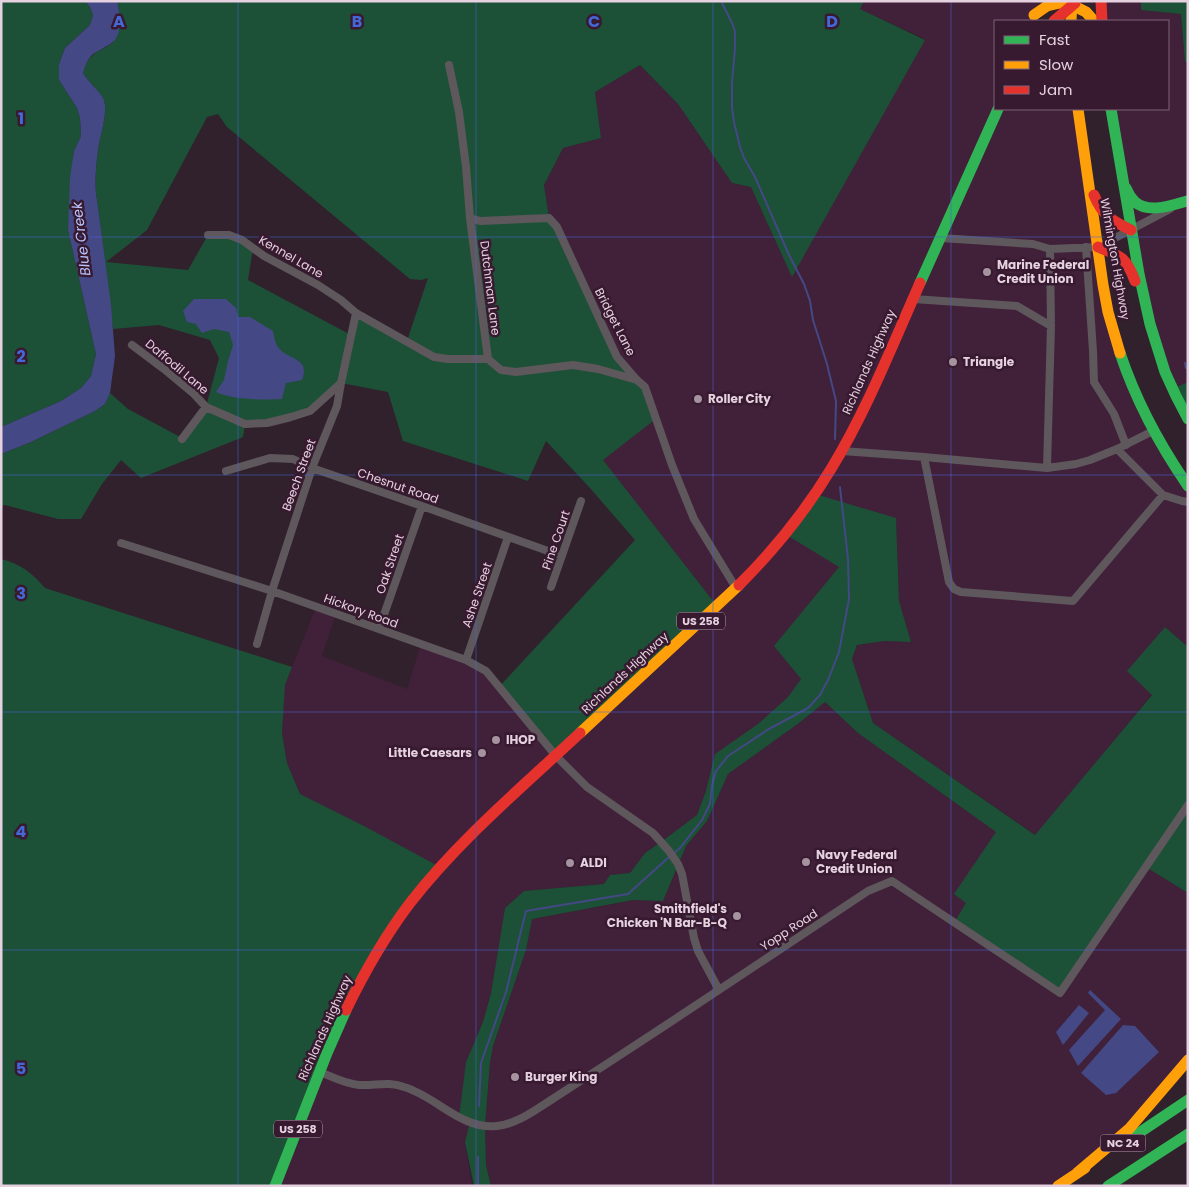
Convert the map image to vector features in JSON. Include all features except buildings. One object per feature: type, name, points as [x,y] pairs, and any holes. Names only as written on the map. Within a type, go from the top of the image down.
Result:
[{"type":"main road","points":[[1033,18],[1039,1]]},
{"type":"main road","points":[[1101,1],[1102,20]]},
{"type":"main road","points":[[1033,18],[1047,6],[1060,3],[1074,3],[1093,20]]},
{"type":"main road","points":[[1055,20],[1074,3]]},
{"type":"main road","points":[[1071,20],[1074,3]]},
{"type":"main road","name":"Richlands Highway","points":[[275,1186],[345,1011],[360,982],[409,904],[449,856],[470,835],[736,588],[786,534],[824,481],[866,405],[998,110]]},
{"type":"main road","name":"Wilmington Highway","points":[[1078,110],[1103,286],[1112,326],[1136,395],[1153,431],[1188,486]]},
{"type":"main road","name":"Wilmington Highway","points":[[1111,110],[1144,305],[1164,370],[1188,419]]},
{"type":"main road","points":[[1086,173],[1099,207],[1107,217],[1131,230]]},
{"type":"main road","points":[[1124,185],[1135,202],[1145,207],[1158,208],[1187,201]]},
{"type":"main road","points":[[1098,247],[1119,254],[1130,268],[1144,305]]},
{"type":"main road","points":[[1077,1173],[1129,1129],[1188,1060]]},
{"type":"main road","name":"NC 24","points":[[1058,1186],[1188,1100]]},
{"type":"main road","name":"NC 24","points":[[1108,1186],[1185,1137]]},
{"type":"street","name":"Dutchman Lane","points":[[449,66],[460,121],[488,360]]},
{"type":"street","points":[[940,238],[1034,244],[1050,249],[1098,247],[1164,211],[1187,201]]},
{"type":"street","name":"Bridget Lane","points":[[470,218],[480,221],[549,218],[557,227],[618,357],[645,387],[672,465],[694,519],[736,588]]},
{"type":"street","name":"Kennel Lane","points":[[208,235],[228,236],[242,240],[264,256],[318,285],[341,300],[356,313],[434,357],[488,360]]},
{"type":"street","points":[[1086,247],[1094,382],[1114,414],[1126,445]]},
{"type":"street","points":[[1047,468],[1051,326],[1050,249]]},
{"type":"street","points":[[913,299],[1017,306],[1051,326]]},
{"type":"street","name":"Beech Street","points":[[257,644],[312,468],[338,406],[356,313]]},
{"type":"street","name":"Daffodil Lane","points":[[132,345],[194,394],[206,407],[245,424],[267,423],[310,411],[341,383]]},
{"type":"street","points":[[488,360],[501,370],[516,372],[573,366],[598,369],[637,380]]},
{"type":"street","points":[[182,439],[206,407]]},
{"type":"street","points":[[842,451],[1047,468],[1090,460],[1153,431]]},
{"type":"street","points":[[1117,449],[1163,495],[1188,502]]},
{"type":"street","points":[[924,457],[949,582],[954,589],[961,592],[1073,601],[1163,495]]},
{"type":"street","name":"Chesnut Road","points":[[226,471],[270,458],[292,459],[312,468],[562,556]]},
{"type":"street","name":"Pine Court","points":[[551,587],[582,501]]},
{"type":"street","name":"Oak Street","points":[[379,629],[422,506]]},
{"type":"street","name":"Ashe Street","points":[[466,660],[508,537]]},
{"type":"street","name":"Hickory Road","points":[[121,543],[272,591],[466,660],[486,671],[556,756],[587,788],[653,833],[669,851],[682,874],[698,951],[719,990]]},
{"type":"street","name":"Yopp Road","points":[[320,1072],[358,1085],[388,1083],[406,1087],[459,1117],[485,1126],[498,1126],[513,1122],[585,1078],[868,891],[892,881],[1060,993],[1188,805]]},
{"type":"shaded area","points":[[864,1],[1039,1],[1031,20],[994,20],[994,110],[1078,110],[1083,146],[1124,364],[1188,486],[1188,647],[1165,627],[1128,671],[1152,694],[1036,835],[873,723],[852,659],[858,645],[884,641],[911,642],[899,601],[896,518],[839,567],[775,646],[801,679],[788,697],[758,724],[706,791],[697,815],[645,853],[630,873],[610,875],[604,884],[524,891],[505,908],[491,993],[483,1022],[466,1062],[470,1121],[465,1143],[472,1186],[275,1186],[364,826],[300,794],[287,763],[282,733],[285,685],[316,607],[336,614],[322,656],[407,689],[421,644],[486,671],[556,756],[717,606],[602,460],[617,357],[549,218],[544,185],[563,148],[601,138],[595,92],[640,65],[678,104],[732,183],[751,187],[792,276],[925,39],[860,9]]},
{"type":"shaded area","points":[[1101,1],[1141,1],[1142,10],[1181,14],[1185,62],[1188,62],[1188,382],[1172,389],[1156,348],[1111,110],[1169,110],[1169,20],[1102,20]]},
{"type":"shaded area","points":[[825,702],[858,733],[1023,851],[1146,866],[1188,893],[1188,1060],[1129,1129],[1058,1186],[491,1186],[486,1165],[485,1126],[490,1062],[493,1046],[526,950],[532,919],[634,900],[663,901],[686,846],[707,821],[728,774]]},
{"type":"green space","points":[[1,1],[85,1],[93,15],[90,25],[65,48],[59,64],[59,80],[77,108],[80,118],[81,136],[74,151],[68,230],[96,354],[91,376],[81,388],[61,401],[1,427]]},
{"type":"green space","points":[[117,1],[864,1],[860,9],[925,40],[792,277],[751,187],[732,183],[678,104],[640,65],[595,92],[601,138],[563,148],[544,185],[549,218],[617,357],[645,387],[657,418],[603,460],[717,606],[556,756],[499,687],[635,540],[546,441],[528,481],[403,441],[388,392],[341,383],[310,411],[245,424],[243,437],[141,478],[121,460],[102,484],[81,519],[58,519],[5,505],[1,506],[1,454],[31,442],[95,411],[105,404],[110,393],[128,409],[182,438],[206,407],[219,358],[210,340],[159,325],[113,329],[96,188],[97,156],[105,106],[103,97],[83,73],[90,58],[115,39],[119,23]],"holes":[[[218,114],[227,127],[410,279],[421,280],[428,278],[407,341],[356,313],[351,335],[248,280],[253,248],[229,235],[208,235],[188,270],[106,262],[147,230],[207,117]]]},
{"type":"green space","points":[[1141,1],[1188,1],[1188,62],[1185,62],[1181,14],[1141,10]]},
{"type":"green space","points":[[1188,382],[1188,419],[1172,389]]},
{"type":"green space","points":[[815,494],[896,518],[899,601],[911,642],[884,641],[857,645],[852,659],[873,723],[1035,835],[1152,695],[1127,671],[1165,627],[1188,647],[1188,893],[1146,867],[1060,993],[954,923],[966,903],[954,894],[996,832],[858,733],[825,702],[728,774],[707,821],[686,846],[663,901],[633,900],[532,919],[526,950],[493,1046],[490,1062],[485,1126],[486,1165],[491,1186],[474,1186],[465,1142],[470,1122],[459,1117],[466,1062],[483,1022],[491,993],[505,908],[524,891],[604,884],[610,875],[630,873],[645,853],[697,815],[706,791],[715,754],[758,724],[788,697],[801,679],[774,646],[839,567],[785,534]]},
{"type":"green space","points":[[1,559],[26,570],[45,588],[292,667],[285,685],[282,733],[287,763],[300,794],[440,867],[376,954],[275,1186],[1,1186]]},
{"type":"water","name":"Blue Creek","points":[[85,1],[117,1],[120,16],[119,31],[115,40],[92,55],[87,61],[83,73],[103,97],[105,106],[95,181],[111,305],[115,356],[110,393],[105,404],[95,411],[31,442],[1,454],[1,427],[61,401],[81,388],[91,376],[96,354],[68,230],[70,178],[74,151],[81,136],[80,118],[77,108],[59,80],[59,64],[65,48],[90,25],[93,15]]},
{"type":"water","points":[[194,299],[226,299],[236,308],[238,317],[250,317],[273,331],[278,347],[301,363],[304,373],[302,380],[286,383],[282,399],[239,398],[216,392],[224,380],[233,345],[229,332],[214,329],[202,333],[196,324],[187,322],[183,311]]},
{"type":"water","points":[[1090,990],[1121,1019],[1078,1066],[1069,1050],[1105,1010],[1088,993]]},
{"type":"water","points":[[1079,1005],[1089,1013],[1063,1045],[1056,1032]]},
{"type":"water","points":[[1123,1025],[1135,1026],[1159,1052],[1116,1093],[1106,1095],[1081,1073]]},
{"type":"waterway","points":[[721,1],[735,32],[732,107],[740,147],[804,284],[810,301],[813,320],[836,401],[835,439]]},
{"type":"waterway","points":[[1185,363],[1186,368]]},
{"type":"waterway","points":[[673,854],[702,820],[710,804],[716,771],[728,756],[769,729],[808,708],[820,695],[828,680],[839,652],[849,599],[848,559],[840,487]]},
{"type":"waterway","points":[[479,1106],[481,1063],[506,992],[526,911],[628,894],[669,857]]},
{"type":"waterway","points":[[478,1157],[478,1186]]},
{"type":"traffic: fast","points":[[920,283],[998,110]]},
{"type":"traffic: fast","points":[[1111,110],[1139,274],[1150,324],[1165,372],[1188,419]]},
{"type":"traffic: fast","points":[[1126,188],[1135,202],[1141,206],[1154,208],[1187,201]]},
{"type":"traffic: fast","points":[[1120,353],[1133,388],[1149,422],[1188,486]]},
{"type":"traffic: fast","points":[[275,1186],[327,1053],[346,1010]]},
{"type":"traffic: fast","points":[[1124,1143],[1188,1100]]},
{"type":"traffic: fast","points":[[1108,1186],[1188,1134]]},
{"type":"traffic: slow","points":[[1071,20],[1072,1]]},
{"type":"traffic: slow","points":[[1034,15],[1047,6],[1060,3],[1072,5],[1086,12],[1093,20]]},
{"type":"traffic: slow","points":[[1078,110],[1103,285],[1108,312],[1120,353]]},
{"type":"traffic: slow","points":[[580,733],[739,585]]},
{"type":"traffic: slow","points":[[1077,1173],[1129,1129],[1188,1060]]},
{"type":"traffic: slow","points":[[1058,1186],[1085,1168]]},
{"type":"traffic: jam","points":[[1101,1],[1102,20]]},
{"type":"traffic: jam","points":[[1055,20],[1075,3]]},
{"type":"traffic: jam","points":[[1094,195],[1100,208],[1108,217],[1131,230]]},
{"type":"traffic: jam","points":[[1098,247],[1122,258],[1129,267],[1135,281]]},
{"type":"traffic: jam","points":[[739,585],[788,530],[811,500],[831,469],[868,401],[920,283]]},
{"type":"traffic: jam","points":[[346,1010],[384,942],[410,903],[429,880],[491,815],[580,733]]},
{"type":"place","name":"Marine Federal Credit Union","points":[[987,272]]},
{"type":"place","name":"Triangle","points":[[953,362]]},
{"type":"place","name":"Roller City","points":[[698,399]]},
{"type":"place","name":"IHOP","points":[[496,740]]},
{"type":"place","name":"Little Caesars","points":[[482,753]]},
{"type":"place","name":"Navy Federal Credit Union","points":[[806,862]]},
{"type":"place","name":"ALDI","points":[[570,863]]},
{"type":"place","name":"Smithfield's Chicken 'N Bar-B-Q","points":[[737,916]]},
{"type":"place","name":"Burger King","points":[[515,1077]]}]
